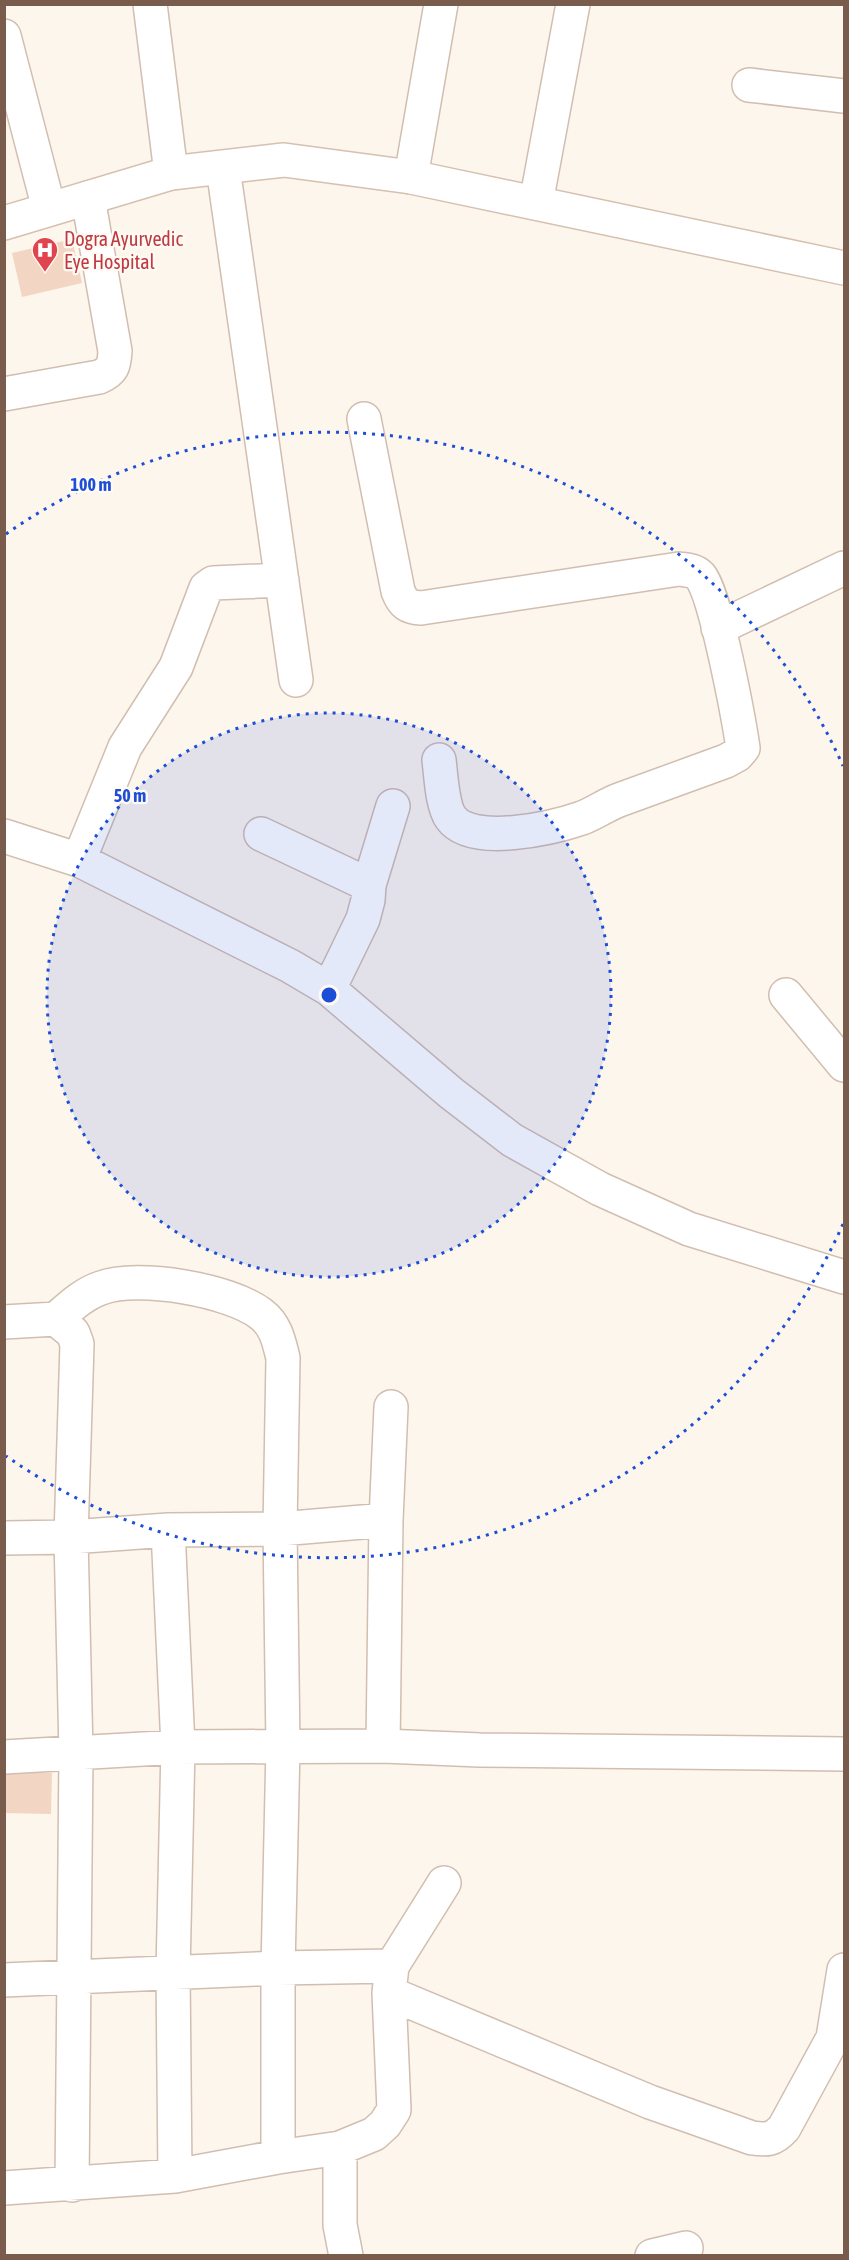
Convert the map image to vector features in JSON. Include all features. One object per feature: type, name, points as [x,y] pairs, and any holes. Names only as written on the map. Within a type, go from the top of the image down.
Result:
[{"type":"street","points":[[150,4],[171,173]]},
{"type":"street","points":[[411,177],[441,4]]},
{"type":"street","points":[[536,203],[573,4]]},
{"type":"street","points":[[4,36],[49,209]]},
{"type":"street","points":[[749,85],[844,96]]},
{"type":"street","points":[[4,224],[171,173],[284,160],[411,177],[844,268]]},
{"type":"street","points":[[223,168],[296,680]]},
{"type":"street","points":[[4,394],[99,377],[109,373],[114,366],[115,351],[88,198]]},
{"type":"street","points":[[364,419],[398,591],[402,601],[409,607],[421,608],[679,569],[692,571],[700,576],[707,585],[743,748],[737,755],[726,761],[615,801],[585,817],[555,826],[495,833],[471,830],[457,824],[450,817],[439,760]]},
{"type":"street","points":[[718,628],[844,568]]},
{"type":"street","points":[[79,860],[125,747],[176,667],[206,588],[213,583],[282,580]]},
{"type":"street","points":[[329,989],[363,919],[369,885],[393,806]]},
{"type":"street","points":[[261,834],[369,885]]},
{"type":"street","points":[[4,836],[79,860],[290,966],[329,989],[451,1093],[512,1140],[600,1190],[689,1228],[844,1277]]},
{"type":"street","points":[[786,995],[844,1065]]},
{"type":"street","points":[[56,1319],[81,1298],[101,1288],[137,1282],[183,1287],[240,1301],[263,1315],[277,1333],[284,1358],[280,1529],[283,1747],[278,1968],[278,2157]]},
{"type":"street","points":[[4,1322],[56,1319],[73,1333],[77,1344],[70,1537],[76,1753],[72,2185]]},
{"type":"street","points":[[384,1746],[386,1520],[391,1407]]},
{"type":"street","points":[[4,1538],[70,1537],[168,1530],[280,1529],[386,1520]]},
{"type":"street","points":[[168,1530],[178,1747],[173,1972],[175,2176]]},
{"type":"street","points":[[4,1757],[178,1747],[384,1746],[480,1750],[844,1754]]},
{"type":"street","points":[[4,2188],[175,2176],[340,2148],[374,2134],[385,2124],[394,2110],[391,1980],[444,1883]]},
{"type":"street","points":[[4,1980],[278,1968],[391,1980],[650,2102],[752,2138],[769,2140],[777,2136],[784,2128],[839,2046],[844,1970]]},
{"type":"street","points":[[340,2148],[340,2225],[346,2256]]},
{"type":"street","points":[[652,2256],[686,2248]]},
{"type":"building","points":[[72,239],[82,283],[22,297],[12,253]]},
{"type":"building","points":[[4,1772],[52,1773],[51,1814],[4,1813]]},
{"type":"place","name":"Dogra Ayurvedic Eye Hospital","points":[[45,273]]}]
